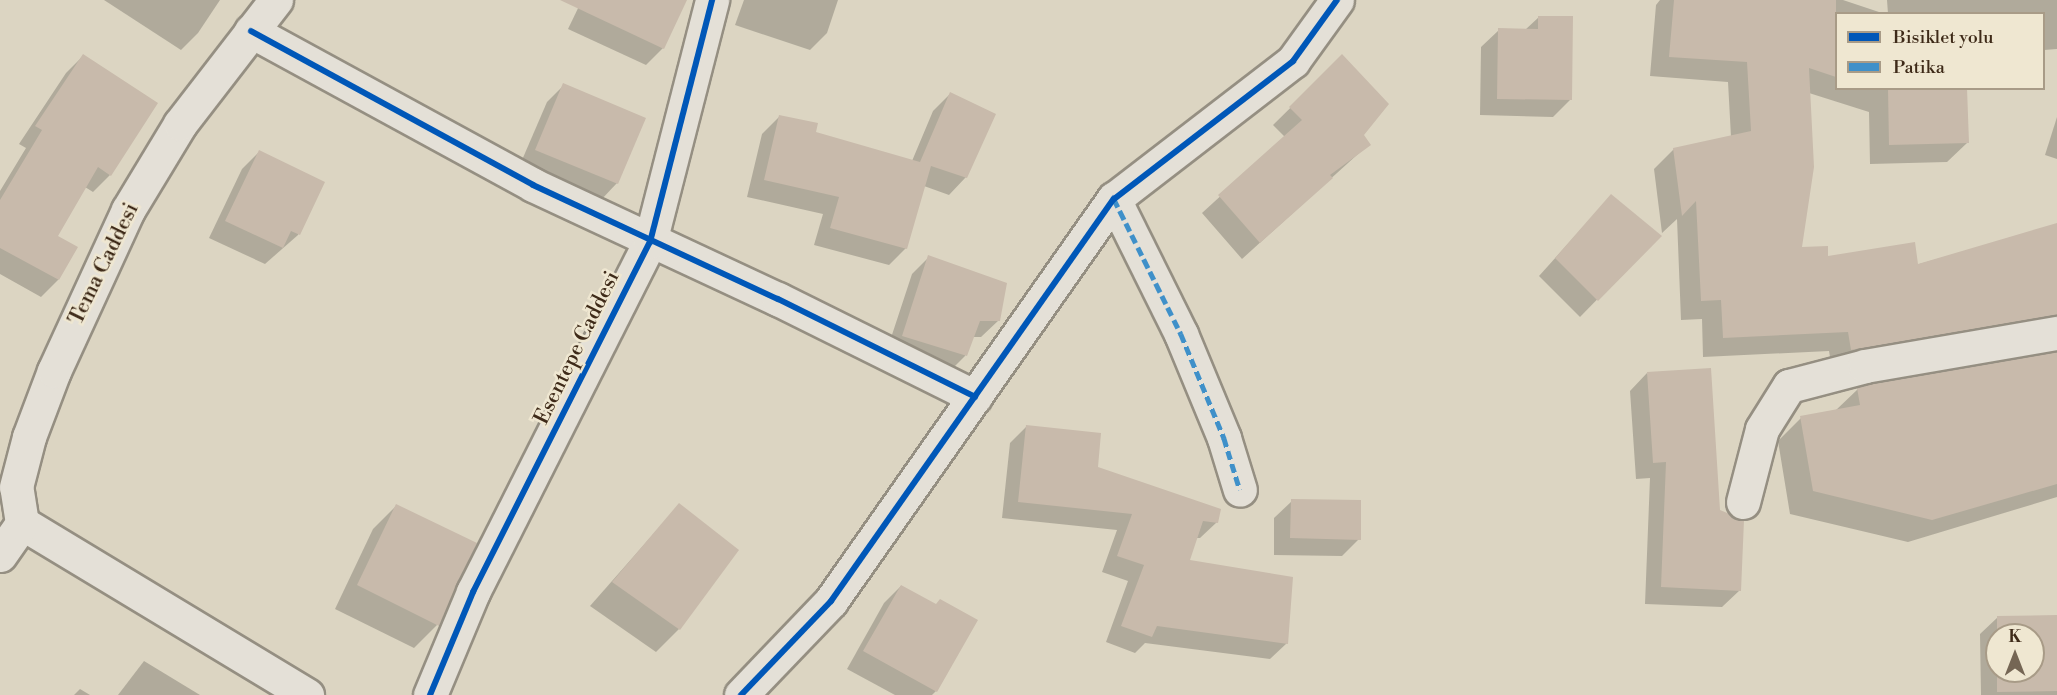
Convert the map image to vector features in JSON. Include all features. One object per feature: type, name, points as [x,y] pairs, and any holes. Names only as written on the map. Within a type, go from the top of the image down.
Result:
[{"type":"street","name":"Tema Caddesi","points":[[22,523],[16,487],[29,437],[54,370],[113,242],[180,124],[276,0]]},
{"type":"street","name":"Esentepe Caddesi","points":[[430,695],[473,592],[650,242],[712,0]]},
{"type":"street","points":[[741,695],[831,601],[1114,200],[1293,61],[1337,0]]},
{"type":"street","points":[[251,31],[388,103],[449,142],[650,242],[778,299],[975,397]]},
{"type":"street","points":[[1114,200],[1181,334],[1224,438],[1240,490]]},
{"type":"street","points":[[1743,502],[1762,429],[1789,386],[1865,366],[2057,333]]},
{"type":"street","points":[[0,555],[22,523],[307,695]]},
{"type":"building","points":[[560,0],[687,0],[664,49]]},
{"type":"building","points":[[1674,0],[1836,0],[1835,77],[1809,68],[1814,167],[1802,247],[1828,246],[1828,256],[1915,242],[1918,264],[2057,223],[2057,315],[1851,350],[1848,332],[1723,338],[1721,300],[1701,301],[1696,201],[1682,216],[1673,148],[1751,131],[1747,62],[1669,57]]},
{"type":"building","points":[[1538,16],[1573,16],[1572,100],[1497,99],[1498,28],[1538,29]]},
{"type":"building","points":[[83,54],[158,103],[111,176],[98,167],[58,236],[78,247],[59,280],[0,248],[0,200],[42,130],[35,126]]},
{"type":"building","points":[[1342,54],[1389,104],[1364,135],[1371,145],[1330,175],[1333,178],[1260,243],[1218,195],[1302,120],[1289,107]]},
{"type":"building","points":[[563,83],[646,118],[618,184],[535,150]]},
{"type":"building","points":[[1888,90],[1967,90],[1969,143],[1889,145]]},
{"type":"building","points":[[950,92],[996,114],[967,178],[931,166],[907,249],[830,228],[839,197],[764,180],[779,115],[818,123],[816,132],[920,162]]},
{"type":"building","points":[[259,150],[325,182],[300,235],[291,231],[283,248],[225,221]]},
{"type":"building","points":[[1611,194],[1662,236],[1598,301],[1555,258]]},
{"type":"building","points":[[928,255],[1007,283],[1000,321],[980,321],[967,356],[902,336]]},
{"type":"building","points":[[2057,352],[2057,484],[1932,520],[1813,491],[1800,416],[1860,405],[1857,388],[1869,384]]},
{"type":"building","points":[[1711,368],[1720,510],[1744,520],[1741,591],[1661,587],[1666,462],[1653,463],[1647,372]]},
{"type":"building","points":[[1026,425],[1101,433],[1098,467],[1221,509],[1218,523],[1203,521],[1190,560],[1293,577],[1288,644],[1157,626],[1152,637],[1121,626],[1144,565],[1117,556],[1132,514],[1018,502]]},
{"type":"building","points":[[1291,499],[1361,500],[1361,540],[1290,538]]},
{"type":"building","points":[[679,503],[739,550],[680,630],[612,582]]},
{"type":"building","points":[[396,504],[477,543],[439,626],[357,585]]},
{"type":"building","points":[[901,585],[936,604],[940,599],[978,620],[937,692],[863,651]]},
{"type":"building","points":[[2057,615],[2057,691],[1997,692],[1997,683],[2045,683],[2045,623],[1997,623],[1997,616]]},
{"type":"marked path","points":[[1114,199],[1181,334],[1224,438],[1240,490]]},
{"type":"cycle path","points":[[430,695],[473,592],[650,242],[712,0]]},
{"type":"cycle path","points":[[741,695],[831,601],[1114,199],[1293,61],[1337,0]]},
{"type":"cycle path","points":[[251,31],[533,185],[778,299],[975,397]]}]
